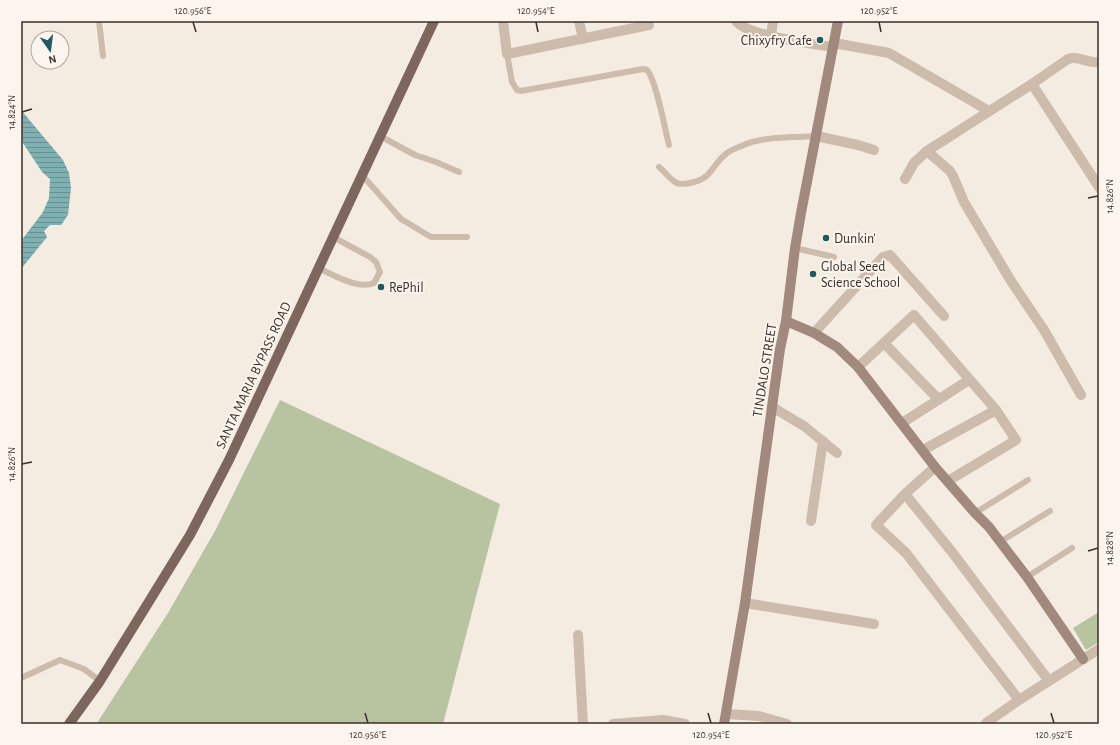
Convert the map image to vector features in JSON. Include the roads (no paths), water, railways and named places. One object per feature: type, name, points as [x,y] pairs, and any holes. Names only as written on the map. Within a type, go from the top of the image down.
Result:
[{"type":"main road","name":"SANTA MARIA BYPASS ROAD","points":[[69,724],[100,681],[190,535],[229,460],[434,21]]},
{"type":"main road","name":"TINDALO STREET","points":[[724,724],[745,603],[780,349],[786,321],[795,248],[838,21]]},
{"type":"main road","points":[[786,321],[814,333],[837,347],[858,367],[935,467],[989,527],[1027,578],[1083,659]]},
{"type":"street","points":[[503,21],[507,54],[649,25],[648,21]]},
{"type":"street","points":[[579,21],[583,38]]},
{"type":"street","points":[[736,21],[750,29],[771,36],[890,53],[989,111]]},
{"type":"street","points":[[771,36],[773,21]]},
{"type":"street","points":[[906,179],[914,163],[926,151],[1032,84],[1058,65],[1073,58],[1086,62],[1099,62]]},
{"type":"street","points":[[1032,84],[1099,187]]},
{"type":"street","points":[[816,136],[874,150]]},
{"type":"street","points":[[926,151],[954,176],[964,202],[1011,281],[1044,330],[1081,395]]},
{"type":"street","points":[[814,333],[883,257],[890,255],[944,316]]},
{"type":"street","points":[[858,367],[914,315],[996,410],[1016,440],[948,481]]},
{"type":"street","points":[[884,342],[939,400]]},
{"type":"street","points":[[902,423],[969,380]]},
{"type":"street","points":[[772,407],[804,426],[837,453]]},
{"type":"street","points":[[923,450],[996,410]]},
{"type":"street","points":[[811,521],[823,441]]},
{"type":"street","points":[[935,467],[876,525],[906,553],[1019,700]]},
{"type":"street","points":[[906,494],[952,552],[1049,681]]},
{"type":"street","points":[[745,603],[874,624]]},
{"type":"street","points":[[578,635],[583,724]]},
{"type":"street","points":[[986,723],[1099,649]]},
{"type":"street","points":[[726,714],[759,716],[787,724]]},
{"type":"street","points":[[613,724],[663,720],[685,724]]},
{"type":"lane","points":[[99,21],[103,56]]},
{"type":"lane","points":[[507,54],[512,82],[517,90],[522,91],[643,69],[647,70],[650,73],[654,87],[668,145]]},
{"type":"lane","points":[[380,136],[415,156],[436,162],[459,172]]},
{"type":"lane","points":[[659,167],[675,182],[681,184],[692,183],[705,178],[727,153],[748,144],[764,140],[816,136]]},
{"type":"lane","points":[[362,175],[401,219],[431,237],[467,238]]},
{"type":"lane","points":[[318,268],[358,285],[367,286],[374,283],[380,272],[376,262],[370,257],[333,237]]},
{"type":"lane","points":[[795,248],[834,257]]},
{"type":"lane","points":[[975,513],[1028,480]]},
{"type":"lane","points":[[1000,542],[1050,511]]},
{"type":"lane","points":[[1027,578],[1072,548]]},
{"type":"lane","points":[[21,678],[60,660],[84,669],[100,681]]},
{"type":"water","points":[[21,110],[63,160],[69,173],[71,188],[68,215],[61,225],[50,225],[44,231],[47,237],[21,269],[21,241],[43,212],[49,198],[50,179],[42,172],[21,140]]},
{"type":"place","name":"Chixyfry Cafe","points":[[820,40]]},
{"type":"place","name":"Dunkin'","points":[[826,238]]},
{"type":"place","name":"Global Seed Science School","points":[[813,274]]},
{"type":"place","name":"RePhil","points":[[381,287]]}]
